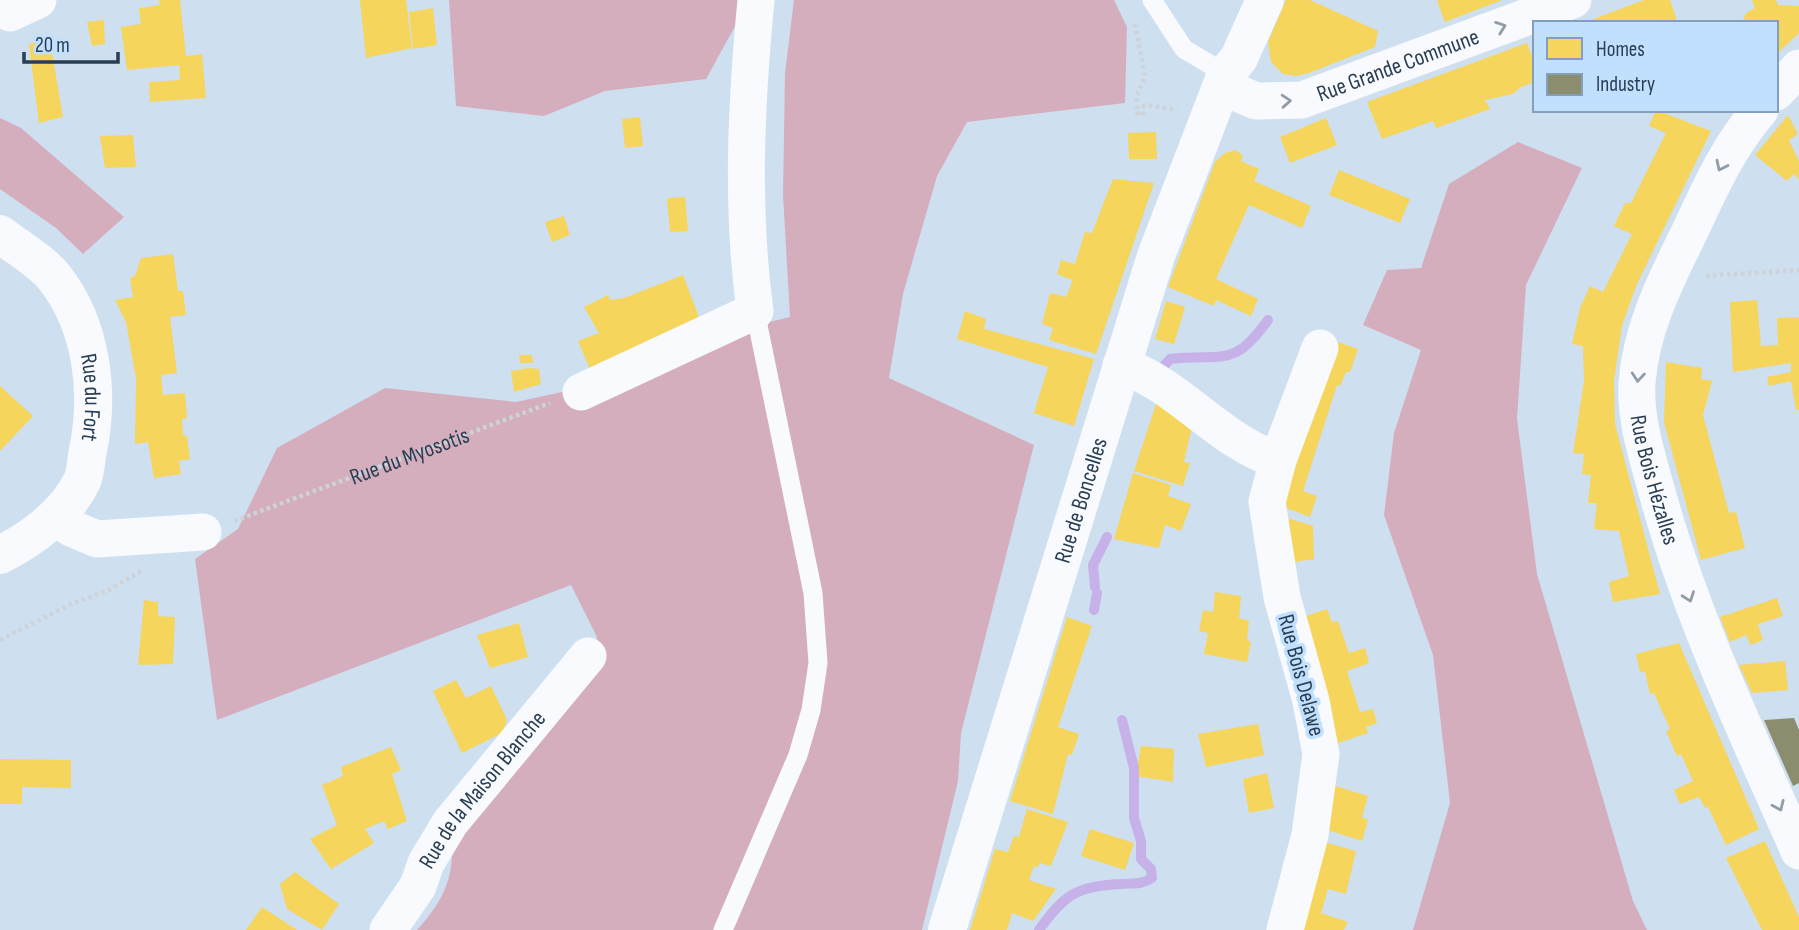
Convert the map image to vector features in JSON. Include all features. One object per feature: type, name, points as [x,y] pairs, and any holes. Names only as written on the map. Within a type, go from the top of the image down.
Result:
[{"type":"main road","name":"Rue de Boncelles","points":[[947,930],[1156,256],[1219,93],[1239,58],[1265,0]]},
{"type":"main road","name":"Rue du Fort","points":[[0,234],[53,276],[78,317],[90,361],[95,413],[82,480],[57,515],[22,544],[0,555]]},
{"type":"street","points":[[581,392],[755,311],[748,259],[744,164],[756,0]]},
{"type":"street","name":"Rue Grande Commune","points":[[1219,93],[1256,101],[1302,100],[1573,0]]},
{"type":"street","points":[[1778,90],[1799,68]]},
{"type":"street","name":"Rue Bois Hézalles","points":[[1757,112],[1728,150],[1660,293],[1640,362],[1637,404],[1648,461],[1690,598],[1799,851]]},
{"type":"street","name":"Rue Bois Delawe","points":[[1285,930],[1310,835],[1321,754],[1314,712],[1275,566],[1267,502],[1278,460],[1320,348]]},
{"type":"street","points":[[1121,365],[1152,379],[1254,452],[1278,460]]},
{"type":"street","points":[[57,515],[71,528],[97,539],[203,532]]},
{"type":"street","name":"Rue de la Maison Blanche","points":[[388,930],[418,886],[426,863],[450,823],[588,656]]},
{"type":"lane","points":[[1152,0],[1184,49],[1219,93]]},
{"type":"lane","points":[[723,930],[798,755],[811,710],[818,663],[813,593],[755,311]]},
{"type":"path","points":[[1134,20],[1145,76],[1137,95],[1137,113],[1143,115],[1144,106],[1219,93]]},
{"type":"path","points":[[1724,277],[1799,270]]},
{"type":"path","name":"Rue du Myosotis","points":[[203,532],[416,450],[581,392]]},
{"type":"path","points":[[0,640],[152,566]]},
{"type":"shaded area","points":[[449,0],[740,0],[739,19],[706,79],[605,91],[544,116],[456,106]]},
{"type":"shaded area","points":[[794,0],[1114,0],[1127,27],[1125,103],[967,122],[937,176],[903,294],[889,378],[1034,445],[961,733],[958,781],[922,930],[417,930],[434,909],[445,889],[451,866],[452,840],[600,654],[596,635],[571,585],[217,720],[195,559],[238,529],[277,448],[385,388],[516,402],[571,390],[740,329],[790,317],[783,195],[785,73]]},
{"type":"shaded area","points":[[0,118],[21,128],[124,217],[83,254],[56,228],[0,189]]},
{"type":"shaded area","points":[[1518,142],[1582,168],[1526,285],[1517,419],[1537,574],[1633,901],[1647,930],[1413,930],[1450,803],[1433,655],[1384,515],[1394,433],[1421,350],[1363,325],[1387,270],[1421,268],[1449,184]]},
{"type":"building: Homes","points":[[159,0],[180,0],[186,56],[202,54],[206,98],[150,102],[149,82],[180,80],[179,65],[127,70],[121,27],[141,24],[139,8],[160,5]]},
{"type":"building: Homes","points":[[360,0],[406,0],[412,48],[366,58]]},
{"type":"building: Homes","points":[[1286,0],[1310,0],[1378,31],[1375,47],[1309,73],[1296,76],[1283,74],[1271,62],[1268,42]]},
{"type":"building: Homes","points":[[1502,0],[1445,22],[1437,1]]},
{"type":"building: Homes","points":[[1644,0],[1670,0],[1677,21],[1588,21]]},
{"type":"building: Homes","points":[[1752,0],[1776,0],[1778,5],[1799,6],[1799,33],[1778,53],[1778,21],[1743,21],[1746,13],[1755,8]]},
{"type":"building: Homes","points":[[433,8],[437,45],[413,49],[409,12]]},
{"type":"building: Homes","points":[[104,20],[105,44],[92,46],[87,22]]},
{"type":"building: Homes","points":[[49,35],[63,117],[39,123],[29,45]]},
{"type":"building: Homes","points":[[1527,43],[1533,60],[1533,83],[1521,87],[1513,94],[1485,100],[1490,109],[1436,128],[1433,121],[1382,139],[1367,102]]},
{"type":"building: Homes","points":[[1655,112],[1661,112],[1711,131],[1637,284],[1622,325],[1614,381],[1615,424],[1660,594],[1613,602],[1609,582],[1629,576],[1619,531],[1594,529],[1597,503],[1588,503],[1591,475],[1582,474],[1584,454],[1573,453],[1584,381],[1583,346],[1572,344],[1580,308],[1590,286],[1603,292],[1632,234],[1614,226],[1625,203],[1631,203],[1666,133],[1649,126]]},
{"type":"building: Homes","points":[[1788,115],[1798,134],[1789,140],[1799,161],[1799,180],[1794,174],[1787,181],[1755,155]]},
{"type":"building: Homes","points":[[640,117],[643,146],[625,148],[622,119]]},
{"type":"building: Homes","points":[[1326,118],[1337,145],[1290,163],[1280,137]]},
{"type":"building: Homes","points":[[1156,132],[1157,159],[1129,159],[1128,133]]},
{"type":"building: Homes","points":[[133,135],[136,167],[105,168],[100,136]]},
{"type":"building: Homes","points":[[1236,150],[1243,156],[1241,161],[1259,169],[1254,181],[1311,206],[1302,228],[1249,205],[1216,279],[1258,299],[1251,316],[1216,300],[1214,306],[1168,287],[1215,162],[1225,153]]},
{"type":"building: Homes","points":[[1339,170],[1410,199],[1400,223],[1329,195]]},
{"type":"building: Homes","points":[[1113,179],[1154,183],[1096,354],[1049,340],[1053,328],[1042,324],[1050,293],[1066,297],[1071,285],[1072,280],[1057,274],[1061,260],[1075,264],[1085,232],[1092,233]]},
{"type":"building: Homes","points":[[685,197],[688,231],[670,232],[667,198]]},
{"type":"building: Homes","points":[[564,216],[570,235],[552,242],[545,222]]},
{"type":"building: Homes","points":[[173,254],[178,291],[183,291],[186,315],[170,317],[177,373],[161,375],[163,395],[185,393],[187,418],[182,419],[183,435],[187,436],[190,459],[179,461],[181,474],[154,478],[148,442],[135,444],[136,378],[126,322],[115,300],[133,297],[130,278],[135,276],[141,258]]},
{"type":"building: Homes","points":[[683,275],[699,317],[590,369],[578,341],[599,333],[584,307],[608,295],[610,300],[624,298]]},
{"type":"building: Homes","points":[[1757,300],[1761,346],[1778,345],[1777,318],[1799,317],[1799,410],[1796,410],[1791,381],[1769,386],[1767,377],[1791,372],[1791,363],[1733,372],[1730,302]]},
{"type":"building: Homes","points":[[1166,301],[1185,307],[1174,344],[1155,339]]},
{"type":"building: Homes","points":[[965,311],[986,319],[984,329],[1094,359],[1074,426],[1034,413],[1048,367],[957,339]]},
{"type":"building: Homes","points":[[1338,342],[1358,349],[1350,372],[1346,372],[1340,386],[1337,385],[1303,491],[1317,496],[1310,517],[1273,503]]},
{"type":"building: Homes","points":[[519,355],[532,355],[533,363],[520,363]]},
{"type":"building: Homes","points":[[1666,362],[1702,368],[1701,379],[1712,381],[1703,415],[1729,513],[1736,512],[1745,548],[1701,560],[1664,422]]},
{"type":"building: Homes","points":[[539,369],[541,384],[514,392],[511,371]]},
{"type":"building: Homes","points":[[0,386],[33,416],[0,451]]},
{"type":"building: Homes","points":[[1160,392],[1194,418],[1184,462],[1190,463],[1183,486],[1134,471]]},
{"type":"building: Homes","points":[[1133,473],[1171,485],[1168,496],[1191,504],[1181,531],[1165,525],[1159,548],[1114,539]]},
{"type":"building: Homes","points":[[1291,519],[1313,526],[1314,559],[1282,564],[1276,520]]},
{"type":"building: Homes","points":[[1215,592],[1241,596],[1239,618],[1249,621],[1247,640],[1251,642],[1247,662],[1204,654],[1208,633],[1199,631],[1203,610],[1213,612]]},
{"type":"building: Homes","points":[[1777,598],[1783,616],[1758,624],[1763,640],[1751,645],[1746,635],[1730,642],[1720,617]]},
{"type":"building: Homes","points":[[144,600],[158,602],[158,616],[175,617],[173,664],[138,665]]},
{"type":"building: Homes","points":[[1327,609],[1332,622],[1338,621],[1349,653],[1365,648],[1369,663],[1347,671],[1360,712],[1373,709],[1377,723],[1366,727],[1368,733],[1332,745],[1294,620]]},
{"type":"building: Homes","points":[[1067,617],[1092,626],[1058,727],[1079,734],[1072,755],[1068,754],[1053,814],[1010,801]]},
{"type":"building: Homes","points":[[519,623],[528,657],[490,668],[477,635]]},
{"type":"building: Homes","points":[[1679,643],[1759,829],[1726,845],[1708,807],[1705,808],[1699,797],[1680,804],[1674,790],[1693,781],[1681,754],[1677,756],[1666,731],[1670,729],[1654,693],[1650,694],[1645,672],[1640,672],[1636,654]]},
{"type":"building: Homes","points":[[1785,661],[1788,690],[1752,693],[1739,665]]},
{"type":"building: Homes","points":[[456,680],[466,698],[491,686],[507,720],[502,733],[462,753],[433,691]]},
{"type":"building: Homes","points":[[1258,724],[1264,755],[1206,767],[1198,734]]},
{"type":"building: Homes","points":[[1141,746],[1174,749],[1173,782],[1136,776]]},
{"type":"building: Homes","points":[[391,747],[401,770],[392,774],[407,821],[388,829],[384,821],[365,829],[374,843],[331,869],[310,839],[337,825],[322,785],[343,776],[341,767]]},
{"type":"building: Homes","points":[[0,759],[71,760],[71,788],[22,787],[22,804],[0,804]]},
{"type":"building: Homes","points":[[1267,773],[1274,808],[1249,813],[1243,779]]},
{"type":"building: Homes","points":[[1326,783],[1368,796],[1362,817],[1368,820],[1362,841],[1318,827]]},
{"type":"building: Homes","points":[[1027,809],[1068,822],[1051,866],[1040,863],[1038,867],[1034,866],[1029,880],[1056,889],[1033,921],[1012,913],[1007,930],[970,930],[995,849],[1008,852],[1014,836],[1019,837]]},
{"type":"building: Homes","points":[[1090,829],[1134,843],[1125,870],[1081,856]]},
{"type":"building: Homes","points":[[1317,840],[1356,851],[1346,894],[1328,889],[1321,913],[1348,922],[1344,930],[1292,930]]},
{"type":"building: Homes","points":[[1765,841],[1799,917],[1799,930],[1762,930],[1726,858]]},
{"type":"building: Homes","points":[[295,872],[339,904],[322,930],[287,909],[280,884]]},
{"type":"building: Homes","points":[[262,907],[297,930],[246,930]]},
{"type":"building: Industry","points":[[1794,718],[1799,730],[1799,783],[1793,786],[1764,720]]},
{"type":"waterway","points":[[1162,368],[1170,359],[1226,356],[1236,352],[1246,346],[1268,320]]},
{"type":"waterway","points":[[1095,587],[1093,565],[1107,537]]},
{"type":"waterway","points":[[1094,610],[1097,593]]},
{"type":"waterway","points":[[1039,930],[1056,908],[1082,890],[1106,885],[1141,883],[1152,878],[1151,869],[1141,859],[1141,841],[1134,818],[1134,768],[1122,720]]}]
